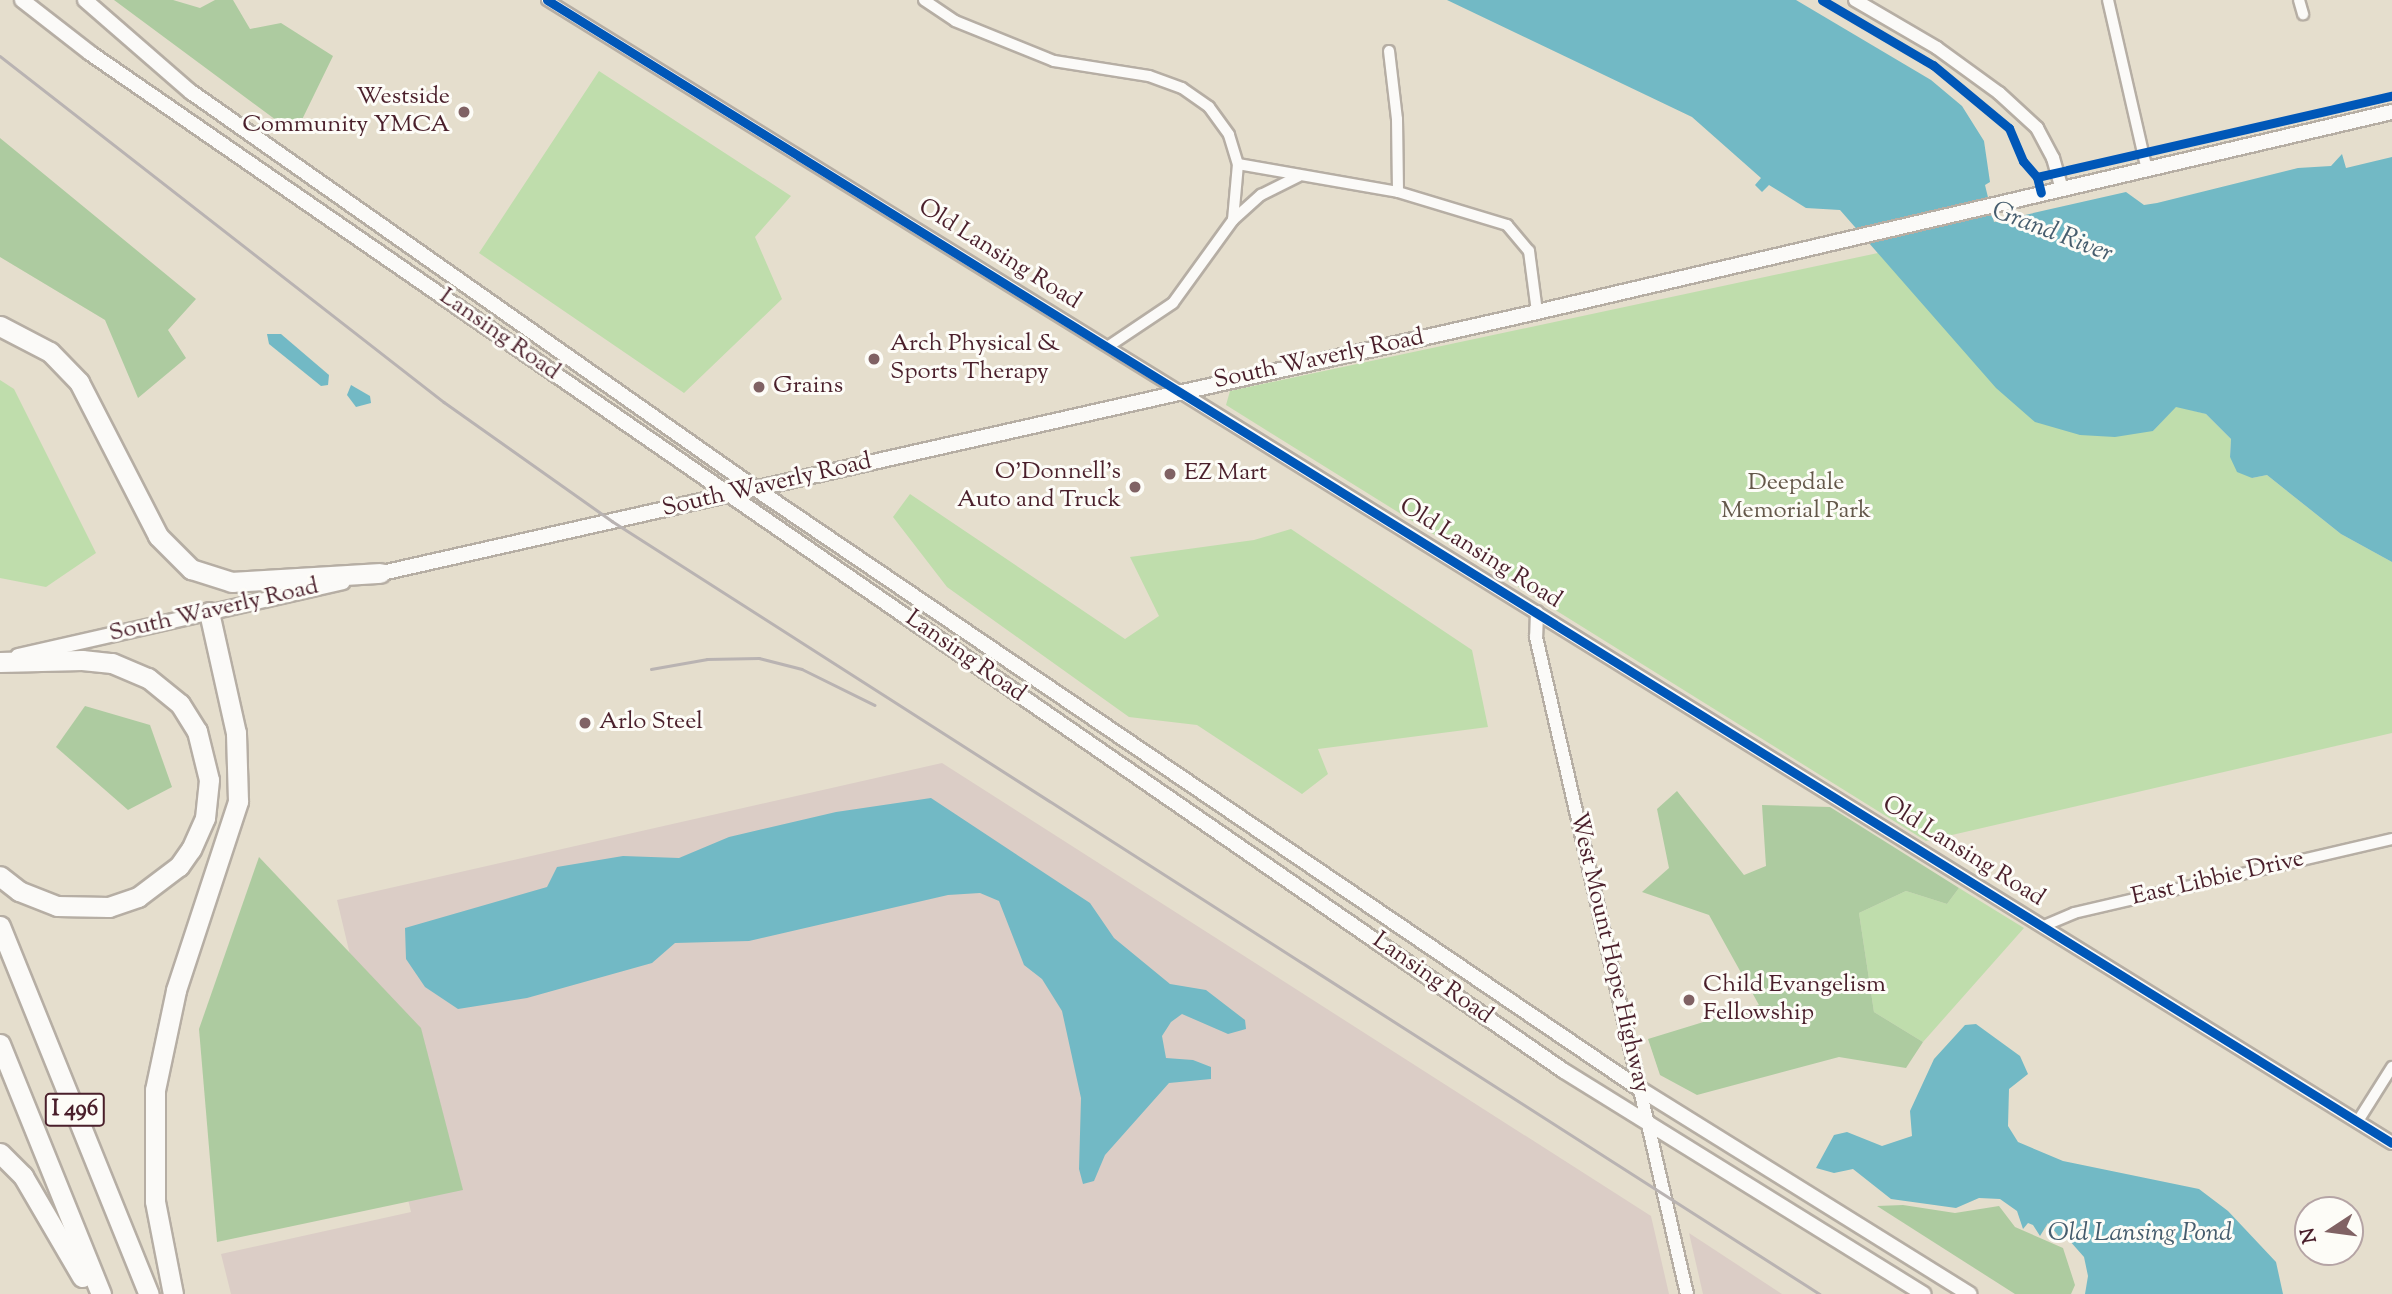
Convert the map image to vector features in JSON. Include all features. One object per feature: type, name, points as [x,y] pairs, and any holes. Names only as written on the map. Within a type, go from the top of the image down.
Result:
[{"type":"highway","points":[[0,326],[50,352],[79,382],[158,536],[191,569],[232,582],[380,573]]},
{"type":"highway","points":[[173,1294],[155,1201],[155,1090],[176,990],[238,801],[236,733],[209,612]]},
{"type":"highway","points":[[0,661],[92,661],[149,678],[180,704],[197,731],[209,780],[205,818],[191,849],[179,866],[138,897],[108,907],[57,906],[19,891],[0,876]]},
{"type":"highway","name":"I 496","points":[[0,926],[149,1294]]},
{"type":"highway","name":"I 496","points":[[0,1044],[101,1294]]},
{"type":"highway","points":[[0,1153],[23,1176],[54,1224],[91,1294]]},
{"type":"main road","name":"Lansing Road","points":[[22,0],[102,61],[1564,1070],[1923,1294]]},
{"type":"main road","name":"Lansing Road","points":[[85,0],[191,92],[756,489],[1640,1089],[1969,1294]]},
{"type":"main road","name":"South Waverly Road","points":[[0,661],[1179,391],[1537,312],[2392,112]]},
{"type":"street","name":"Old Lansing Road","points":[[547,0],[559,3],[1179,391],[2046,925],[2392,1143]]},
{"type":"street","points":[[924,0],[955,21],[1055,61],[1149,76],[1182,88],[1209,107],[1220,121],[1238,164],[1233,220]]},
{"type":"street","points":[[1855,0],[1937,48],[2000,93],[2036,128],[2053,158],[2062,189]]},
{"type":"street","points":[[2108,0],[2147,170]]},
{"type":"street","points":[[2299,0],[2303,13]]},
{"type":"street","points":[[1389,51],[1397,119],[1398,192]]},
{"type":"street","points":[[1238,164],[1299,176],[1321,176],[1398,192],[1507,225],[1519,234],[1529,251],[1537,312]]},
{"type":"street","points":[[1110,346],[1173,303],[1233,220],[1261,195],[1299,176]]},
{"type":"street","name":"West Mount Hope Highway","points":[[1537,612],[1536,637],[1687,1294]]},
{"type":"street","name":"East Libbie Drive","points":[[2046,925],[2064,915],[2392,839]]},
{"type":"street","points":[[2358,1121],[2392,1067]]},
{"type":"shaded area","points":[[942,763],[1651,1216],[1669,1294],[231,1294],[221,1254],[411,1212],[337,900]]},
{"type":"shaded area","points":[[1689,1233],[1782,1294],[1703,1294]]},
{"type":"green space","points":[[114,0],[173,0],[200,8],[215,0],[233,0],[250,29],[281,23],[333,56],[295,134]]},
{"type":"green space","points":[[599,71],[791,196],[755,237],[782,299],[684,393],[479,253]]},
{"type":"green space","points":[[0,138],[196,299],[168,330],[186,358],[138,398],[105,320],[0,257]]},
{"type":"green space","name":"Deepdale Memorial Park","points":[[1878,253],[1899,276],[2153,431],[2176,406],[2206,414],[2231,439],[2230,457],[2252,478],[2267,475],[2341,534],[2392,562],[2392,733],[1926,841],[1226,405],[1230,391]]},
{"type":"green space","points":[[0,380],[14,389],[96,553],[46,587],[0,578]]},
{"type":"green space","points":[[910,494],[1125,639],[1159,616],[1130,557],[1254,540],[1291,529],[1472,650],[1488,727],[1318,749],[1328,774],[1302,794],[1197,725],[1129,717],[947,587],[893,517]]},
{"type":"green space","points":[[85,706],[150,725],[172,787],[128,810],[56,747]]},
{"type":"green space","points":[[1677,791],[1744,875],[1766,866],[1762,805],[1830,807],[1959,888],[1947,904],[1906,891],[1859,913],[1874,1012],[1923,1042],[1906,1068],[1839,1057],[1697,1095],[1660,1075],[1648,1039],[1759,1005],[1709,915],[1642,892],[1669,868],[1657,809]]},
{"type":"green space","points":[[259,857],[421,1028],[463,1190],[217,1242],[199,1029]]},
{"type":"green space","points":[[1959,888],[2024,928],[1923,1042],[1874,1012],[1859,913],[1906,891],[1947,904]]},
{"type":"green space","points":[[1903,1205],[1955,1213],[1999,1206],[2015,1227],[2063,1248],[2075,1285],[2071,1294],[2015,1294],[1877,1206]]},
{"type":"water","name":"Grand River","points":[[1447,0],[1796,0],[1931,80],[1962,106],[1984,141],[1990,182],[1985,185],[1994,222],[2126,192],[2144,205],[2157,203],[2298,168],[2331,166],[2342,154],[2346,168],[2392,157],[2392,562],[2341,534],[2267,475],[2252,478],[2237,472],[2230,457],[2231,439],[2206,414],[2176,407],[2153,431],[2115,437],[2080,435],[2035,422],[1996,388],[1840,210],[1806,208],[1769,185],[1762,192],[1755,185],[1761,178],[1692,117]]},
{"type":"water","points":[[267,334],[281,334],[329,375],[328,385],[321,386],[269,344]]},
{"type":"water","points":[[351,385],[370,396],[371,403],[356,407],[347,395]]},
{"type":"water","points":[[931,798],[1090,903],[1114,938],[1170,984],[1206,990],[1245,1020],[1246,1029],[1228,1034],[1182,1014],[1171,1022],[1162,1036],[1166,1058],[1193,1060],[1211,1067],[1211,1079],[1169,1083],[1105,1155],[1094,1181],[1083,1184],[1079,1169],[1081,1098],[1062,1011],[1042,979],[1024,965],[999,901],[980,893],[948,895],[749,941],[675,943],[652,963],[527,998],[458,1009],[425,987],[406,959],[405,928],[547,887],[557,867],[623,856],[679,858],[729,837],[836,812]]},
{"type":"water","name":"Old Lansing Pond","points":[[1976,1024],[2020,1056],[2028,1074],[2009,1089],[2008,1126],[2018,1142],[2063,1161],[2199,1189],[2228,1211],[2276,1262],[2283,1294],[2085,1294],[2088,1276],[2084,1257],[2069,1240],[2061,1239],[2048,1223],[2040,1236],[2033,1225],[2028,1223],[2023,1229],[2017,1211],[2000,1199],[1979,1198],[1956,1208],[1891,1199],[1853,1169],[1834,1173],[1816,1168],[1834,1135],[1847,1132],[1882,1146],[1912,1136],[1910,1111],[1934,1059],[1965,1025]]},
{"type":"railway","points":[[0,56],[444,402],[612,521],[1820,1294]]},
{"type":"railway","points":[[651,669],[707,659],[759,658],[802,669],[875,705]]},
{"type":"cycle path","points":[[547,0],[2392,1143]]},
{"type":"cycle path","points":[[1822,0],[1933,65],[2009,128],[2023,161],[2037,177],[2041,193]]},
{"type":"cycle path","points":[[2037,177],[2392,96]]},
{"type":"place","name":"Westside Community YMCA","points":[[464,112]]},
{"type":"place","name":"Arch Physical & Sports Therapy","points":[[874,359]]},
{"type":"place","name":"Grains","points":[[759,387]]},
{"type":"place","name":"EZ Mart","points":[[1170,474]]},
{"type":"place","name":"O'Donnell's Auto and Truck","points":[[1135,487]]},
{"type":"place","name":"Arlo Steel","points":[[585,723]]},
{"type":"place","name":"Child Evangelism Fellowship","points":[[1689,1000]]}]
